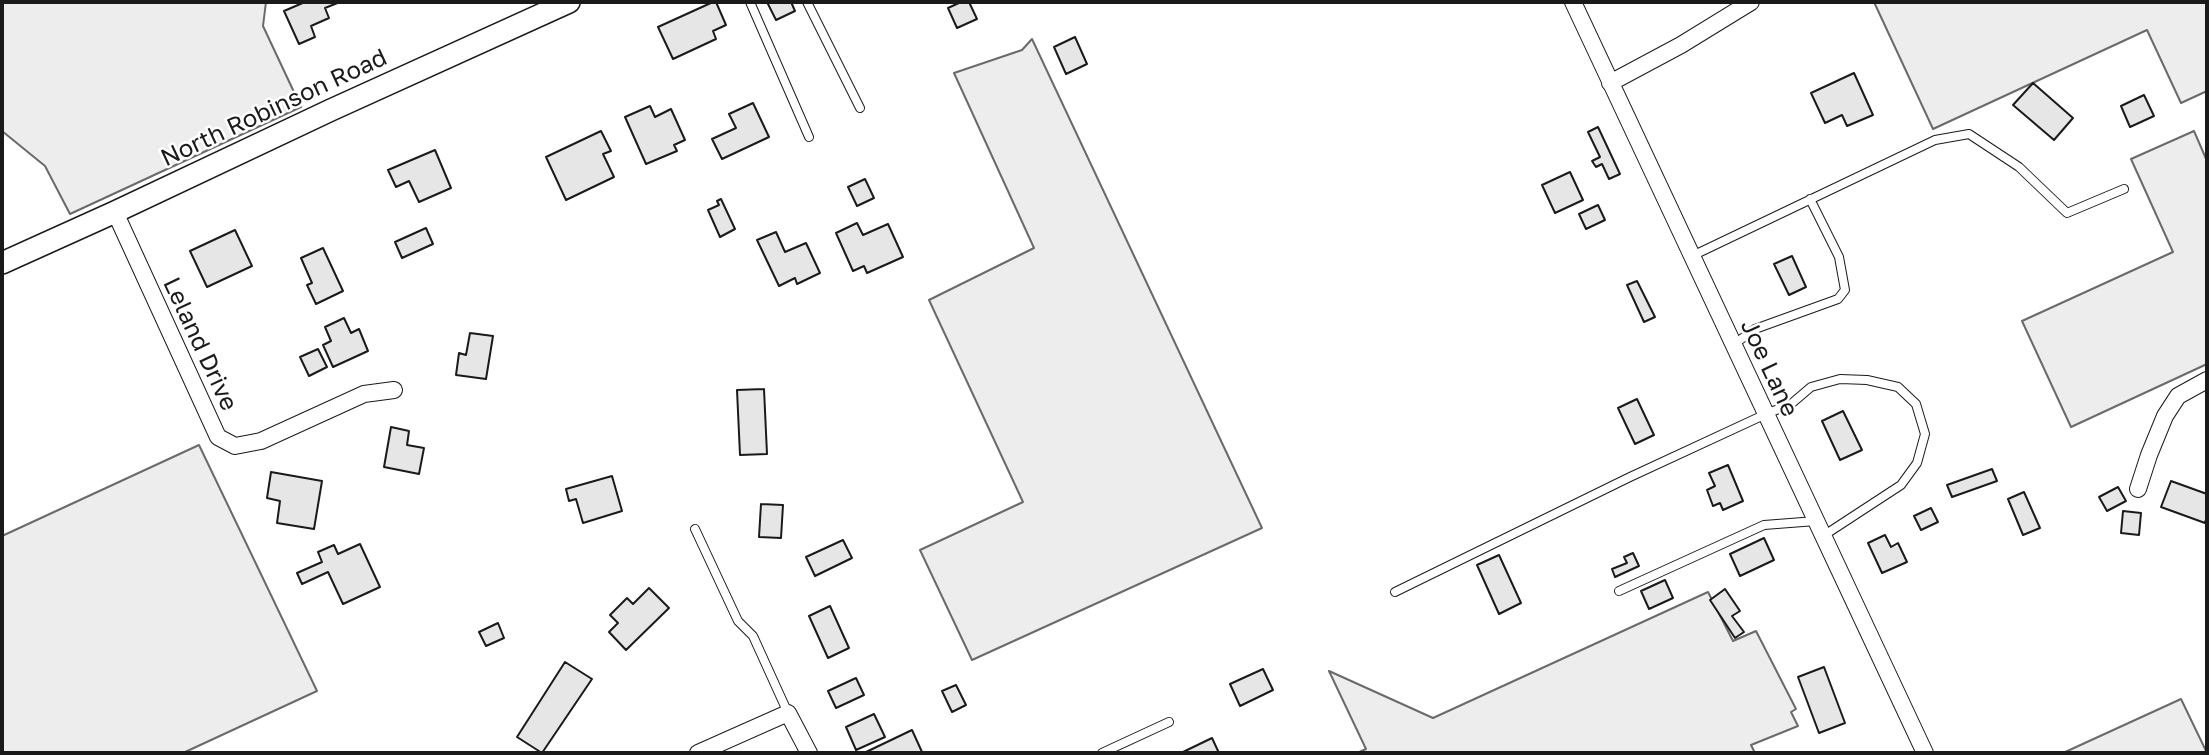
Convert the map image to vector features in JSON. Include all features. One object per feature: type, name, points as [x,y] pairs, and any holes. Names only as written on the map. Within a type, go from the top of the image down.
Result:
[{"type":"street","name":"North Robinson Road","points":[[2,263],[569,2]]},
{"type":"street","name":"Joe Lane","points":[[1573,2],[1925,753]]},
{"type":"street","points":[[1610,83],[1681,45],[1751,2]]},
{"type":"street","name":"Leland Drive","points":[[115,212],[218,437],[235,446],[261,441],[364,394],[394,390]]},
{"type":"street","points":[[2138,489],[2165,416],[2178,396],[2207,380]]},
{"type":"street","points":[[698,753],[788,713],[809,753]]},
{"type":"lane","points":[[750,2],[809,137]]},
{"type":"lane","points":[[807,2],[860,108]]},
{"type":"lane","points":[[1692,256],[1935,140],[1969,134],[2020,167],[2067,213],[2124,189]]},
{"type":"lane","points":[[1733,345],[1755,329],[1838,299],[1845,290],[1839,257],[1810,199]]},
{"type":"lane","points":[[1395,592],[1630,477],[1791,404],[1811,387],[1840,379],[1867,380],[1898,387],[1916,404],[1924,434],[1917,463],[1901,485],[1819,529],[1764,525],[1619,592]]},
{"type":"lane","points":[[695,529],[737,621],[753,636],[788,713]]},
{"type":"lane","points":[[1102,753],[1169,722]]},
{"type":"shaded area","points":[[2,2],[266,2],[263,26],[301,107],[70,214],[45,166],[2,131]]},
{"type":"shaded area","points":[[1874,2],[2207,2],[2207,91],[2181,103],[2147,30],[1933,129]]},
{"type":"shaded area","points":[[1032,39],[1262,528],[972,660],[920,550],[1023,502],[929,300],[1034,248],[954,73],[1022,50]]},
{"type":"shaded area","points":[[2194,131],[2207,161],[2207,364],[2071,427],[2022,321],[2173,252],[2131,159]]},
{"type":"shaded area","points":[[199,445],[317,691],[183,753],[2,753],[2,536]]},
{"type":"shaded area","points":[[1708,592],[1733,641],[1756,631],[1796,709],[1791,712],[1798,726],[1751,745],[1755,753],[1357,753],[1366,749],[1329,671],[1433,718]]},
{"type":"shaded area","points":[[2181,699],[2207,753],[2063,753]]},
{"type":"building","points":[[305,2],[340,2],[325,8],[329,18],[311,26],[315,37],[299,44],[284,11]]},
{"type":"building","points":[[716,2],[726,25],[713,31],[716,39],[673,59],[658,27]]},
{"type":"building","points":[[767,2],[791,2],[795,11],[776,20]]},
{"type":"building","points":[[961,2],[969,2],[977,19],[957,28],[948,8]]},
{"type":"building","points":[[1075,37],[1087,64],[1066,74],[1054,47]]},
{"type":"building","points":[[1854,73],[1873,115],[1847,126],[1842,115],[1825,123],[1811,93]]},
{"type":"building","points":[[2033,83],[2073,118],[2054,140],[2013,105]]},
{"type":"building","points":[[2144,95],[2154,116],[2130,127],[2121,106]]},
{"type":"building","points":[[753,103],[769,137],[722,159],[712,139],[736,128],[729,114]]},
{"type":"building","points":[[650,106],[655,117],[671,109],[685,140],[674,145],[677,151],[646,164],[625,117]]},
{"type":"building","points":[[1598,127],[1620,174],[1609,179],[1602,164],[1596,167],[1592,161],[1600,157],[1588,132]]},
{"type":"building","points":[[601,131],[611,151],[603,154],[614,177],[566,200],[546,157]]},
{"type":"building","points":[[435,150],[451,188],[419,202],[409,181],[396,187],[388,170]]},
{"type":"building","points":[[1570,172],[1583,200],[1555,213],[1542,185]]},
{"type":"building","points":[[865,179],[874,198],[857,206],[848,187]]},
{"type":"building","points":[[721,199],[735,229],[720,237],[708,210],[719,205],[717,201]]},
{"type":"building","points":[[1598,205],[1605,220],[1586,229],[1579,214]]},
{"type":"building","points":[[857,223],[863,235],[888,224],[903,257],[867,273],[864,266],[853,271],[836,233]]},
{"type":"building","points":[[426,228],[433,244],[402,258],[395,242]]},
{"type":"building","points":[[235,230],[252,266],[207,287],[190,251]]},
{"type":"building","points":[[776,232],[785,252],[806,243],[820,273],[797,284],[795,278],[779,286],[757,240]]},
{"type":"building","points":[[323,248],[343,291],[316,304],[307,285],[312,283],[301,258]]},
{"type":"building","points":[[1792,256],[1806,287],[1789,295],[1774,264]]},
{"type":"building","points":[[1637,281],[1655,317],[1644,322],[1627,285]]},
{"type":"building","points":[[344,318],[351,333],[359,329],[368,351],[333,367],[323,345],[331,341],[325,327]]},
{"type":"building","points":[[470,333],[493,336],[486,379],[456,375],[459,353],[466,355]]},
{"type":"building","points":[[318,349],[327,367],[309,376],[300,357]]},
{"type":"building","points":[[764,389],[767,454],[740,455],[737,390]]},
{"type":"building","points":[[1637,399],[1654,435],[1635,444],[1618,408]]},
{"type":"building","points":[[1843,411],[1862,450],[1840,460],[1822,421]]},
{"type":"building","points":[[391,427],[409,431],[407,445],[424,448],[419,474],[384,467]]},
{"type":"building","points":[[1728,465],[1743,501],[1723,510],[1720,503],[1713,506],[1707,490],[1715,486],[1709,473]]},
{"type":"building","points":[[1992,469],[1997,481],[1952,497],[1947,485]]},
{"type":"building","points":[[271,472],[322,481],[314,529],[277,523],[280,501],[267,498]]},
{"type":"building","points":[[612,476],[622,511],[583,523],[576,499],[569,501],[566,489]]},
{"type":"building","points":[[2171,481],[2207,494],[2205,523],[2161,507]]},
{"type":"building","points":[[2118,487],[2126,501],[2107,511],[2099,497]]},
{"type":"building","points":[[2024,492],[2040,528],[2023,535],[2008,499]]},
{"type":"building","points":[[761,504],[783,505],[781,538],[759,537]]},
{"type":"building","points":[[1931,508],[1938,522],[1921,530],[1914,516]]},
{"type":"building","points":[[2123,511],[2141,513],[2139,535],[2121,533]]},
{"type":"building","points":[[1885,535],[1891,547],[1898,543],[1907,562],[1882,573],[1868,543]]},
{"type":"building","points":[[1764,538],[1774,560],[1740,576],[1730,554]]},
{"type":"building","points":[[843,540],[852,558],[815,576],[806,557]]},
{"type":"building","points":[[360,544],[380,587],[343,604],[328,572],[302,584],[297,573],[322,562],[318,552],[334,545],[338,554]]},
{"type":"building","points":[[1633,553],[1639,566],[1615,577],[1612,569],[1627,563],[1624,557]]},
{"type":"building","points":[[1499,555],[1521,603],[1499,614],[1477,565]]},
{"type":"building","points":[[1665,580],[1673,598],[1649,609],[1641,591]]},
{"type":"building","points":[[649,588],[669,608],[626,650],[609,632],[618,623],[610,615],[627,598],[633,604]]},
{"type":"building","points":[[1725,589],[1740,611],[1732,616],[1744,632],[1735,638],[1710,600]]},
{"type":"building","points":[[830,606],[849,648],[828,658],[809,616]]},
{"type":"building","points":[[498,623],[504,638],[486,646],[479,632]]},
{"type":"building","points":[[565,662],[592,679],[542,753],[517,737]]},
{"type":"building","points":[[1824,667],[1845,723],[1819,733],[1798,677]]},
{"type":"building","points":[[1263,669],[1273,690],[1240,706],[1230,684]]},
{"type":"building","points":[[856,678],[864,695],[836,708],[828,691]]},
{"type":"building","points":[[956,685],[966,705],[952,712],[942,691]]},
{"type":"building","points":[[874,714],[885,737],[856,750],[846,727]]},
{"type":"building","points":[[912,730],[922,752],[864,753]]},
{"type":"building","points":[[1212,738],[1219,753],[1183,752]]}]
